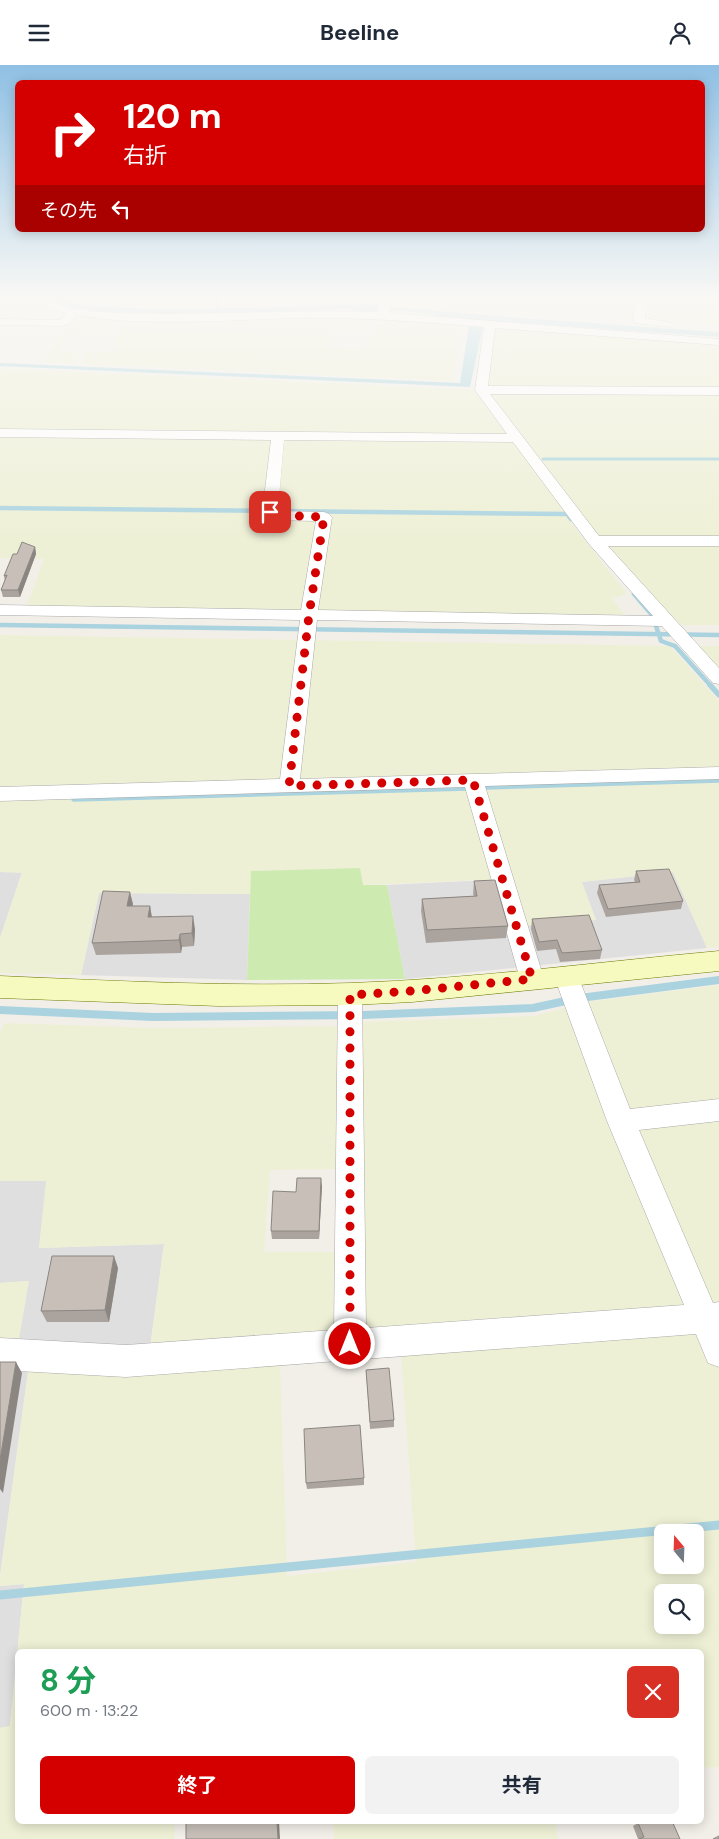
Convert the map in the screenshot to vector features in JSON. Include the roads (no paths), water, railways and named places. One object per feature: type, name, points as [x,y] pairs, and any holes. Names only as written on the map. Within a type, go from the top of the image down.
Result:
[{"type":"street","points":[[480,382],[480,389],[595,541],[719,679]]},
{"type":"street","points":[[480,389],[719,391]]},
{"type":"street","points":[[0,433],[517,438]]},
{"type":"street","points":[[278,436],[270,515],[324,517],[308,625],[289,786]]},
{"type":"street","points":[[595,541],[719,541]]},
{"type":"street","points":[[0,610],[308,625],[671,625]]},
{"type":"street","points":[[0,794],[719,773]]},
{"type":"street","points":[[473,780],[532,979]]},
{"type":"street","points":[[0,987],[218,995],[350,1008],[412,991],[532,979],[572,992],[719,961]]},
{"type":"street","points":[[572,992],[621,1121],[711,1318],[719,1352]]},
{"type":"street","points":[[350,1008],[350,1344]]},
{"type":"street","points":[[621,1121],[719,1110]]},
{"type":"street","points":[[0,1354],[126,1361],[711,1318]]},
{"type":"water","points":[[353,382],[432,382],[471,382],[470,387]]},
{"type":"waterway","points":[[543,459],[719,459]]},
{"type":"waterway","points":[[0,508],[567,514],[571,519]]},
{"type":"waterway","points":[[634,594],[652,615]]},
{"type":"waterway","points":[[0,625],[659,634]]},
{"type":"waterway","points":[[656,626],[659,634]]},
{"type":"waterway","points":[[659,634],[719,635]]},
{"type":"waterway","points":[[659,634],[661,641],[675,646],[711,686]]},
{"type":"waterway","points":[[710,685],[719,695]]},
{"type":"waterway","points":[[486,787],[719,780]]},
{"type":"waterway","points":[[74,799],[467,788]]},
{"type":"waterway","points":[[580,998],[719,980]]},
{"type":"waterway","points":[[0,1010],[153,1017],[363,1015],[533,1008],[570,1000]]},
{"type":"waterway","points":[[0,1595],[719,1525]]}]
